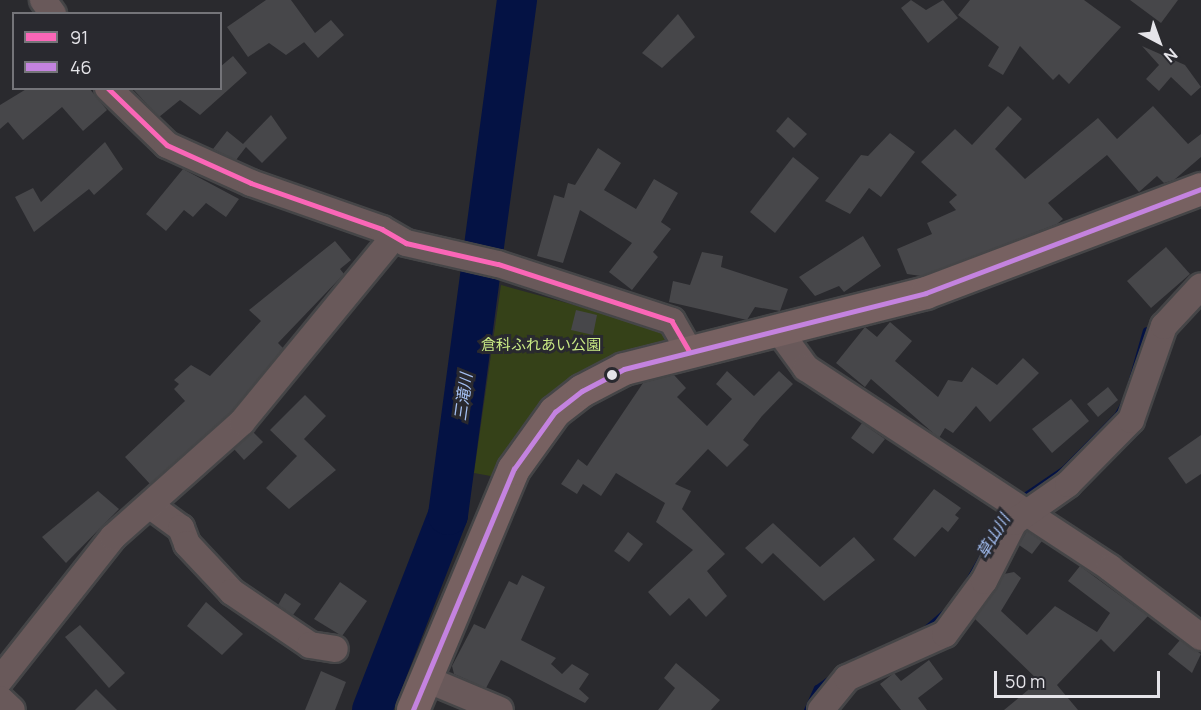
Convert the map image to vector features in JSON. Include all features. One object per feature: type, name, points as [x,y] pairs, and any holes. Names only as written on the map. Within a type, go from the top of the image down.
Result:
[{"type":"main road","points":[[413,710],[514,468],[555,412],[602,379],[689,351],[779,331],[926,293],[1201,189]]},
{"type":"street","points":[[110,90],[167,145],[393,238],[483,261],[672,321],[689,351]]},
{"type":"street","points":[[0,680],[113,537],[152,507],[242,422],[393,238]]},
{"type":"street","points":[[821,710],[847,678],[945,634],[1016,508],[1068,484],[1121,432],[1138,405],[1164,326],[1201,286]]},
{"type":"street","points":[[779,331],[806,368],[1110,568],[1201,637]]},
{"type":"street","points":[[152,507],[181,528],[188,544],[232,592],[310,645],[335,649]]},
{"type":"street","points":[[426,679],[500,710]]},
{"type":"street","points":[[0,699],[12,710]]},
{"type":"green space","name":"倉科ふれあい公園","points":[[501,285],[663,329],[673,340],[611,359],[548,397],[530,416],[496,477],[474,473]]},
{"type":"building","points":[[266,0],[291,0],[315,33],[331,20],[344,35],[318,58],[304,42],[286,55],[269,43],[248,57],[227,27]]},
{"type":"building","points":[[911,0],[926,10],[943,0],[958,18],[928,43],[901,8]]},
{"type":"building","points":[[970,0],[1084,0],[1121,27],[1069,84],[1059,74],[1053,80],[1020,46],[1003,75],[988,66],[999,47],[958,15]]},
{"type":"building","points":[[1130,0],[1178,0],[1161,23]]},
{"type":"building","points":[[678,14],[695,37],[662,68],[642,53]]},
{"type":"building","points":[[1142,46],[1185,65],[1201,87],[1191,96],[1171,77],[1159,91],[1146,79],[1159,65]]},
{"type":"building","points":[[233,56],[247,73],[200,115],[180,100],[159,117],[134,90],[222,90],[222,65]]},
{"type":"building","points":[[25,90],[91,90],[107,110],[83,131],[62,107],[23,140],[8,122],[0,129],[0,105]]},
{"type":"building","points":[[1008,106],[1022,119],[995,149],[1025,179],[1098,118],[1117,139],[1153,106],[1188,144],[1201,134],[1201,157],[1174,180],[1164,183],[1157,176],[1139,192],[1107,155],[1048,203],[1063,219],[1057,224],[921,276],[907,274],[897,249],[932,234],[927,223],[956,210],[949,202],[957,195],[921,162],[955,129],[972,145]]},
{"type":"building","points":[[271,115],[287,138],[262,163],[246,147],[236,160],[213,149],[227,131],[243,144]]},
{"type":"building","points":[[788,117],[807,134],[794,148],[776,131]]},
{"type":"building","points":[[890,133],[915,152],[881,197],[869,188],[850,214],[825,201],[861,155],[868,156]]},
{"type":"building","points":[[105,142],[123,169],[94,195],[89,189],[34,232],[15,197],[33,188],[41,202]]},
{"type":"building","points":[[598,148],[621,163],[604,190],[636,209],[654,179],[678,193],[661,222],[671,229],[653,252],[658,257],[632,290],[609,272],[632,243],[580,210],[563,263],[537,256],[554,195],[564,198],[568,183],[575,185]]},
{"type":"building","points":[[793,157],[819,178],[775,233],[750,212]]},
{"type":"building","points":[[183,169],[239,199],[226,217],[206,203],[193,217],[184,210],[166,231],[146,214]]},
{"type":"building","points":[[863,236],[881,266],[844,292],[839,286],[815,296],[799,277]]},
{"type":"building","points":[[335,241],[351,260],[340,269],[344,274],[278,343],[283,348],[231,412],[150,484],[125,457],[185,401],[174,389],[179,384],[174,380],[191,365],[210,376],[261,321],[249,310]]},
{"type":"building","points":[[1166,247],[1190,274],[1151,308],[1127,281]]},
{"type":"building","points":[[702,252],[723,256],[721,267],[788,289],[780,311],[755,307],[747,320],[669,302],[673,281],[690,285]]},
{"type":"building","points":[[576,310],[597,315],[593,335],[571,330]]},
{"type":"building","points":[[890,322],[912,341],[895,361],[938,397],[948,380],[962,382],[972,367],[997,385],[1023,358],[1039,373],[990,422],[976,406],[953,433],[945,428],[939,438],[871,379],[865,387],[836,363],[865,327],[877,337]]},
{"type":"building","points":[[727,371],[754,396],[779,371],[793,384],[762,416],[743,440],[749,445],[727,467],[708,449],[675,484],[691,491],[682,509],[725,554],[707,571],[727,596],[706,617],[689,598],[670,616],[648,592],[693,550],[656,522],[665,503],[616,473],[601,496],[583,484],[577,494],[561,484],[578,459],[587,466],[643,383],[674,375],[686,388],[677,397],[707,426],[732,399],[716,384]]},
{"type":"building","points":[[1108,387],[1118,400],[1098,417],[1087,404]]},
{"type":"building","points":[[305,395],[326,416],[304,439],[336,470],[289,509],[266,488],[297,456],[270,430]]},
{"type":"building","points":[[1071,399],[1089,421],[1052,453],[1032,429]]},
{"type":"building","points":[[862,423],[885,439],[873,454],[851,438]]},
{"type":"building","points":[[253,432],[263,442],[244,460],[234,449]]},
{"type":"building","points":[[1201,435],[1201,474],[1186,484],[1168,458]]},
{"type":"building","points":[[934,489],[961,508],[955,515],[959,518],[948,532],[942,527],[915,557],[893,539]]},
{"type":"building","points":[[98,491],[119,509],[66,563],[42,537]]},
{"type":"building","points":[[773,523],[820,567],[854,537],[875,560],[824,601],[773,553],[762,564],[745,548]]},
{"type":"building","points":[[1027,531],[1042,541],[1032,554],[1019,545]]},
{"type":"building","points":[[628,532],[643,544],[629,562],[614,551]]},
{"type":"building","points":[[1080,566],[1148,616],[1114,652],[1101,639],[1057,685],[1078,710],[1004,710],[1039,681],[975,619],[1004,574],[1014,572],[1021,578],[1001,611],[1027,635],[1055,606],[1097,632],[1110,613],[1068,581]]},
{"type":"building","points":[[522,575],[545,587],[521,640],[556,658],[551,664],[562,674],[572,664],[589,674],[579,689],[589,698],[585,703],[501,660],[486,688],[454,674],[452,666],[474,624],[485,629],[509,581],[517,585]]},
{"type":"building","points":[[340,582],[367,601],[342,636],[314,619]]},
{"type":"building","points":[[285,593],[301,604],[293,615],[278,605]]},
{"type":"building","points":[[206,602],[243,634],[222,655],[187,626]]},
{"type":"building","points":[[80,625],[125,673],[109,688],[65,637]]},
{"type":"building","points":[[1180,640],[1201,654],[1192,673],[1168,654]]},
{"type":"building","points":[[929,660],[943,679],[918,698],[927,710],[901,710],[880,684],[894,673],[901,681]]},
{"type":"building","points":[[676,663],[720,700],[711,710],[658,710],[675,688],[664,678]]},
{"type":"building","points":[[321,671],[346,682],[335,710],[305,710]]},
{"type":"building","points":[[96,689],[117,710],[75,710]]},
{"type":"waterway","name":"三滝川","points":[[372,710],[448,515],[517,0]]},
{"type":"waterway","name":"草山川","points":[[1130,386],[1146,330]]},
{"type":"waterway","name":"草山川","points":[[1017,501],[1064,469],[1118,414],[1127,397]]},
{"type":"waterway","name":"草山川","points":[[963,590],[1009,509]]},
{"type":"waterway","name":"草山川","points":[[921,633],[949,609]]},
{"type":"waterway","name":"草山川","points":[[807,710],[817,688],[856,660]]},
{"type":"transit line","name":"91","points":[[110,90],[167,145],[251,183],[382,229],[406,243],[498,264],[672,321],[689,351]]},
{"type":"transit line","name":"46","points":[[413,710],[514,469],[555,412],[582,391],[624,369],[926,293],[1201,189]]}]
